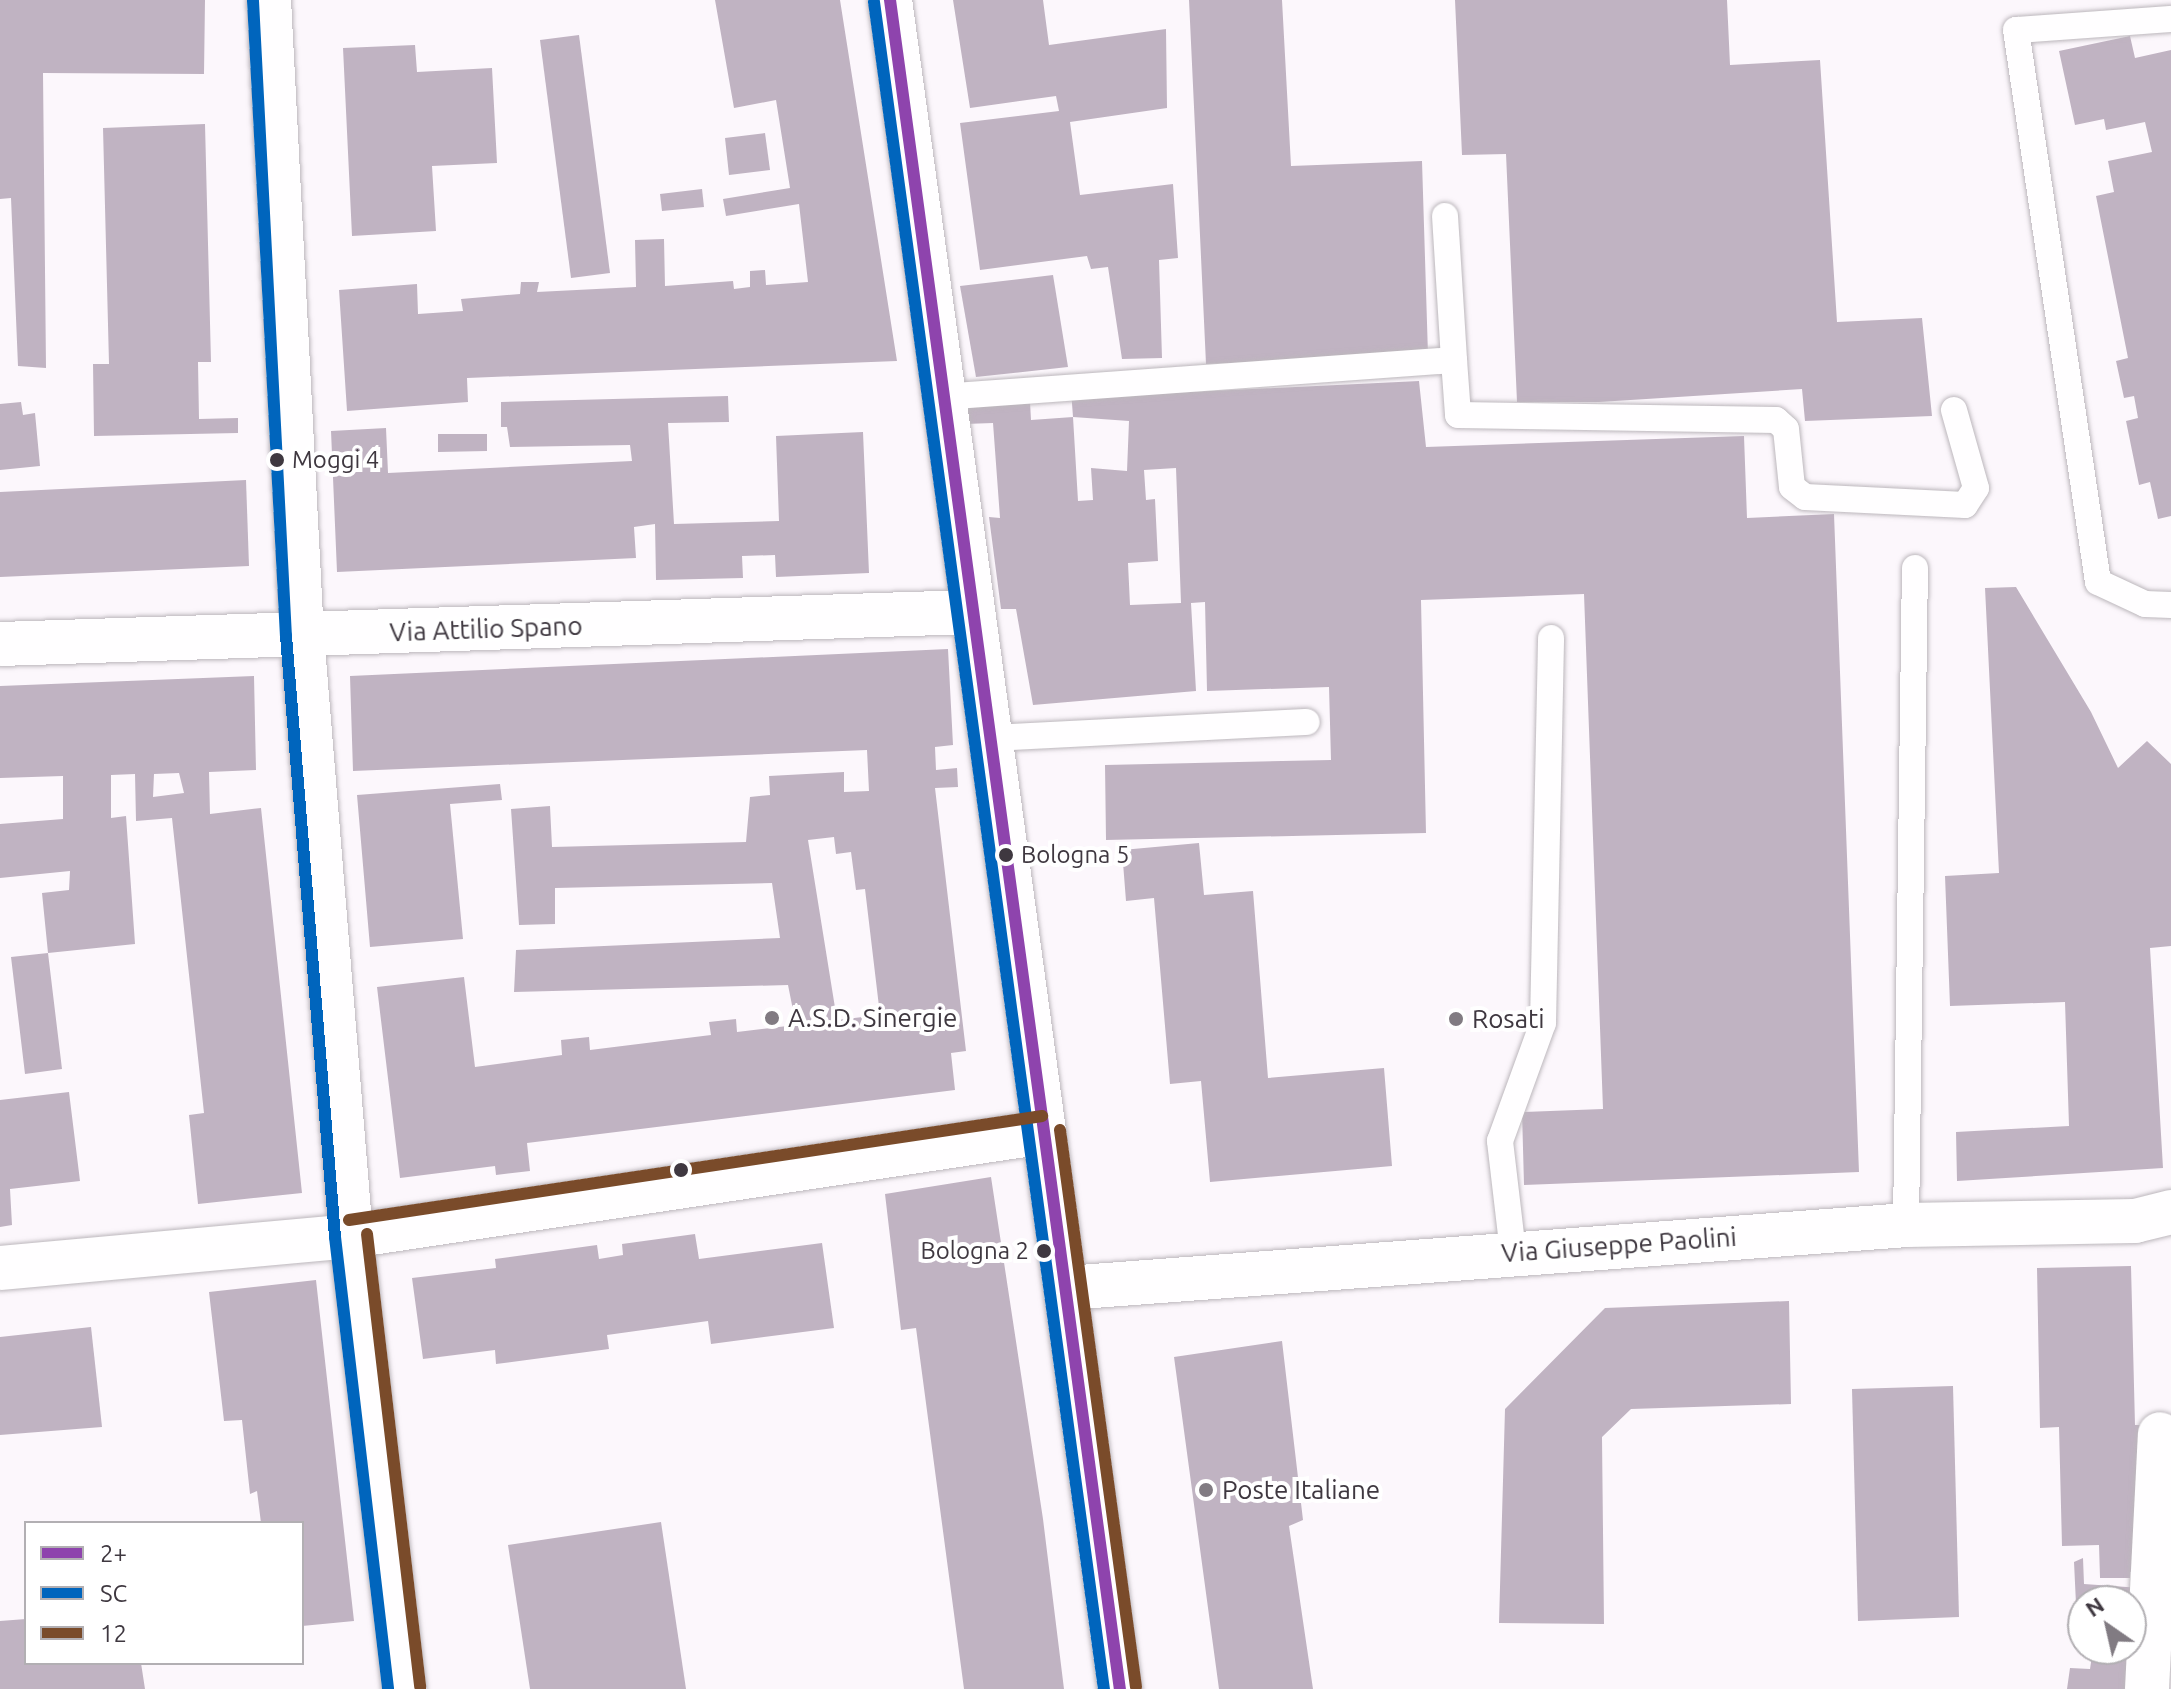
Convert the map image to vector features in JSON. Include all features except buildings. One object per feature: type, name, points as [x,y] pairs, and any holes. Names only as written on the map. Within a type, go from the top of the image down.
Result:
[{"type":"street","points":[[269,0],[302,635],[351,1236],[404,1689]]},
{"type":"street","points":[[890,0],[941,397],[1067,1288],[1120,1689]]},
{"type":"street","name":"Via Attilio Spano","points":[[0,644],[972,612]]},
{"type":"street","points":[[0,1268],[351,1236],[1044,1132]]},
{"type":"street","name":"Via Giuseppe Paolini","points":[[1067,1288],[1513,1252],[1906,1225],[2135,1221],[2171,1212]]},
{"type":"street","points":[[2147,1689],[2160,1434]]},
{"type":"lane","points":[[2171,19],[2016,30],[2098,582],[2145,604],[2171,605]]},
{"type":"lane","points":[[1445,216],[1458,415],[1776,420],[1786,429],[1792,487],[1805,497],[1965,505],[1976,488],[1954,410]]},
{"type":"lane","points":[[941,397],[1454,360]]},
{"type":"lane","points":[[1906,1225],[1915,568]]},
{"type":"lane","points":[[1513,1252],[1500,1141],[1543,1023],[1551,638]]},
{"type":"lane","points":[[990,738],[1307,722]]},
{"type":"transit line","name":"2+","points":[[890,0],[1120,1689]]},
{"type":"transit line","name":"SC","points":[[253,1],[286,636],[335,1237],[388,1689]]},
{"type":"transit line","name":"SC","points":[[874,2],[1104,1689]]},
{"type":"transit line","name":"12","points":[[349,1220],[1042,1116]]},
{"type":"transit line","name":"12","points":[[1060,1130],[1136,1687]]},
{"type":"transit line","name":"12","points":[[367,1234],[420,1687]]},
{"type":"place","name":"Moggi 4","points":[[277,460]]},
{"type":"place","name":"Bologna 5","points":[[1006,855]]},
{"type":"place","name":"A.S.D. Sinergie","points":[[772,1018]]},
{"type":"place","name":"Rosati","points":[[1456,1019]]},
{"type":"place","name":"Bologna 2","points":[[1044,1251]]},
{"type":"place","name":"Poste Italiane","points":[[1206,1490]]}]
